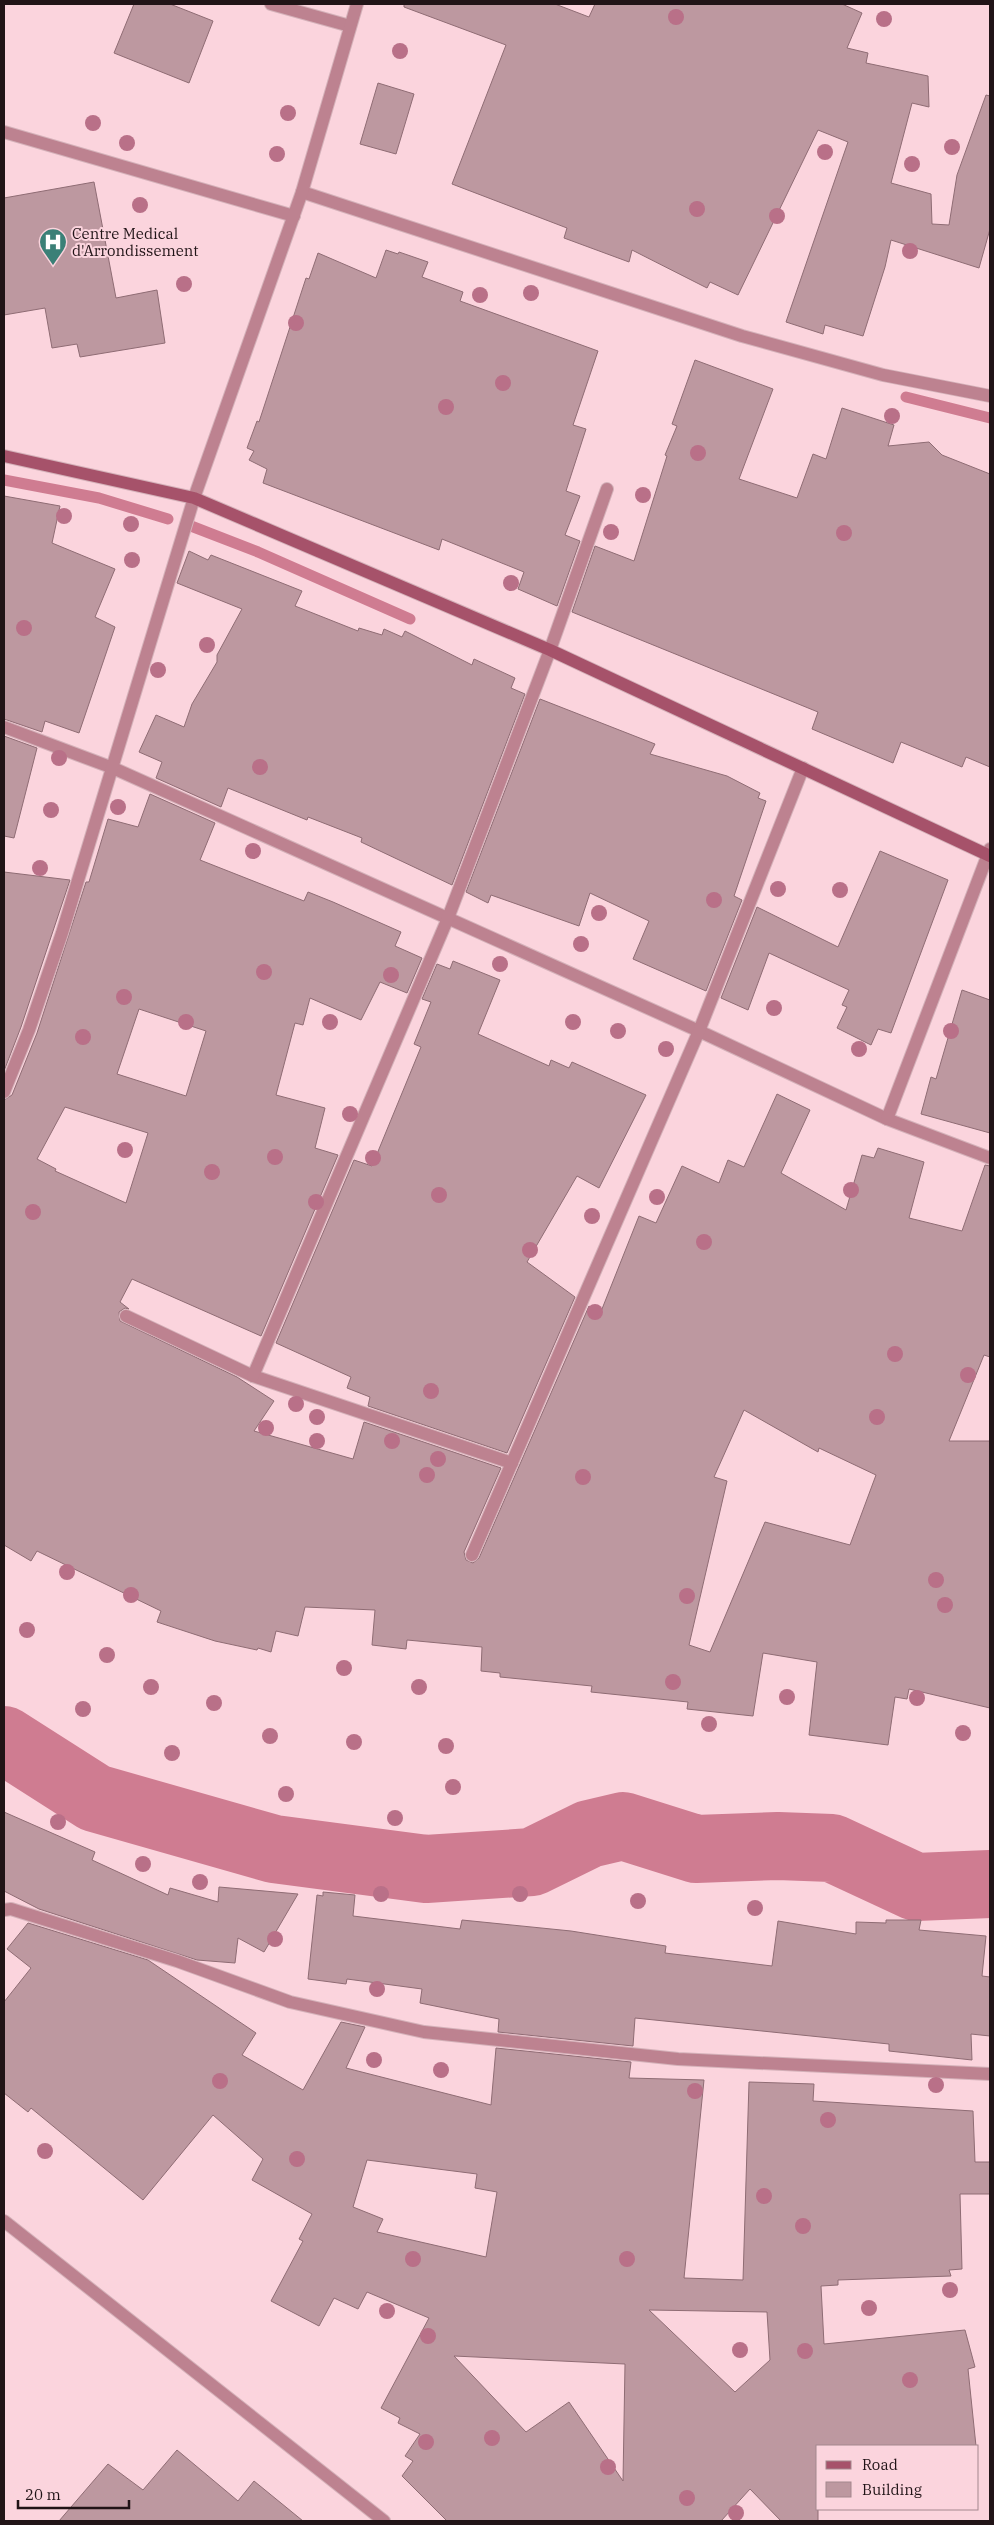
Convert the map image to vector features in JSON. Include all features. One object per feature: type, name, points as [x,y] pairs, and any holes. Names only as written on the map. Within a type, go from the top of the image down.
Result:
[{"type":"main road","points":[[4,456],[194,498],[550,650],[989,854]]},
{"type":"street","points":[[271,4],[350,26]]},
{"type":"street","points":[[4,1092],[30,1030],[113,768],[194,498],[302,192],[357,4]]},
{"type":"street","points":[[4,132],[294,216]]},
{"type":"street","points":[[302,192],[742,336],[883,375],[990,396]]},
{"type":"street","points":[[253,1376],[448,918],[550,650],[607,489]]},
{"type":"street","points":[[4,727],[113,768],[699,1031],[887,1119],[990,1158]]},
{"type":"street","points":[[472,1555],[699,1031],[803,768]]},
{"type":"street","points":[[887,1119],[989,854]]},
{"type":"street","points":[[126,1316],[253,1376],[512,1463]]},
{"type":"street","points":[[4,1910],[10,1909],[177,1961],[290,2002],[424,2032],[678,2059],[990,2074]]},
{"type":"street","points":[[4,2221],[384,2521]]},
{"type":"building","points":[[134,4],[170,4],[213,21],[189,83],[114,53]]},
{"type":"building","points":[[404,4],[555,4],[589,17],[595,4],[842,4],[862,13],[847,48],[868,53],[866,63],[928,76],[929,107],[912,103],[891,183],[931,194],[932,224],[949,225],[957,175],[986,95],[990,96],[990,229],[979,268],[891,240],[885,267],[863,336],[825,325],[823,334],[786,322],[848,142],[818,130],[738,295],[710,282],[707,288],[632,250],[629,262],[564,238],[567,228],[452,184],[506,45],[404,7]]},
{"type":"building","points":[[378,83],[414,94],[396,154],[360,144]]},
{"type":"building","name":"Centre Medical d'Arrondissement","points":[[94,182],[116,298],[157,290],[165,343],[80,357],[77,344],[52,348],[45,308],[4,315],[4,198]]},
{"type":"building","points":[[386,250],[398,254],[399,252],[428,262],[422,277],[463,292],[460,301],[598,351],[573,425],[586,429],[566,491],[580,496],[565,535],[580,541],[557,606],[518,589],[524,572],[442,539],[439,550],[263,483],[267,469],[249,460],[254,451],[247,448],[257,421],[259,422],[306,278],[309,279],[318,253],[376,278]]},
{"type":"building","points":[[695,360],[773,389],[739,479],[797,498],[813,454],[826,459],[842,408],[894,425],[888,446],[929,442],[942,455],[990,474],[990,767],[966,757],[962,767],[901,742],[893,763],[812,729],[818,712],[572,612],[595,546],[634,561],[667,456],[665,455],[677,426],[672,424]]},
{"type":"building","points":[[4,496],[60,506],[52,543],[115,569],[95,617],[115,627],[79,733],[45,721],[42,732],[4,719]]},
{"type":"building","points":[[189,551],[208,560],[211,555],[302,591],[295,606],[358,631],[359,628],[382,635],[384,629],[402,637],[405,631],[472,665],[474,659],[515,678],[511,688],[525,694],[452,885],[361,842],[362,838],[308,817],[307,820],[228,788],[221,807],[156,778],[162,762],[139,752],[156,715],[184,727],[192,704],[217,662],[217,655],[242,609],[177,583]]},
{"type":"building","points":[[540,699],[655,744],[650,754],[727,776],[760,793],[758,798],[766,801],[734,896],[742,900],[706,991],[633,959],[649,921],[590,893],[579,926],[491,895],[488,903],[466,892]]},
{"type":"building","points":[[4,736],[37,748],[14,838],[4,836]]},
{"type":"building","points":[[150,794],[215,823],[200,860],[304,901],[308,892],[401,932],[395,946],[422,958],[407,993],[380,982],[361,1020],[310,998],[303,1025],[295,1023],[276,1095],[325,1108],[315,1148],[338,1155],[261,1336],[132,1279],[120,1302],[129,1309],[125,1308],[119,1312],[120,1321],[237,1377],[274,1401],[254,1431],[353,1459],[364,1422],[501,1468],[464,1552],[466,1560],[473,1563],[479,1558],[589,1306],[600,1314],[639,1216],[656,1223],[682,1166],[719,1183],[728,1160],[744,1167],[777,1094],[810,1110],[781,1173],[846,1210],[862,1155],[874,1158],[878,1148],[924,1162],[909,1218],[962,1231],[985,1165],[990,1166],[990,1357],[984,1355],[949,1441],[990,1441],[990,1708],[909,1689],[907,1699],[895,1697],[888,1745],[809,1735],[817,1662],[763,1653],[753,1716],[687,1709],[688,1702],[591,1692],[592,1686],[500,1677],[500,1673],[481,1671],[482,1647],[407,1640],[406,1649],[372,1645],[375,1610],[305,1607],[298,1636],[276,1631],[271,1652],[258,1648],[257,1650],[215,1641],[157,1622],[161,1611],[37,1551],[31,1561],[4,1545],[4,1100],[12,1095],[37,1033],[86,882],[89,882],[108,819],[138,827]],"holes":[[[139,1009],[206,1031],[186,1096],[117,1074]],[[65,1107],[148,1133],[126,1203],[55,1171],[56,1169],[37,1159]],[[744,1410],[818,1452],[819,1448],[876,1475],[850,1545],[765,1522],[710,1652],[689,1645],[727,1481],[714,1477]]]},
{"type":"building","points":[[880,851],[948,880],[891,1033],[878,1029],[871,1045],[837,1028],[847,1007],[842,1005],[849,990],[769,953],[748,1010],[721,998],[757,907],[838,947]]},
{"type":"building","points":[[4,872],[70,880],[21,1027],[4,1071]]},
{"type":"building","points":[[453,961],[500,980],[478,1034],[549,1066],[551,1060],[569,1068],[572,1062],[646,1095],[599,1188],[577,1176],[527,1262],[575,1297],[507,1453],[368,1406],[370,1397],[347,1388],[351,1377],[276,1343],[354,1160],[372,1166],[421,1047],[414,1044],[431,1002],[422,999],[437,964],[450,969]]},
{"type":"building","points":[[962,990],[990,1000],[990,1133],[921,1114],[931,1077],[936,1079]]},
{"type":"building","points":[[4,1812],[95,1852],[92,1860],[168,1895],[170,1888],[218,1902],[219,1887],[298,1894],[264,1952],[238,1938],[235,1963],[197,1960],[39,1909],[4,1891]]},
{"type":"building","points":[[323,1892],[355,1895],[353,1916],[460,1929],[462,1920],[571,1931],[666,1946],[665,1953],[772,1966],[778,1921],[856,1934],[856,1922],[886,1923],[886,1920],[921,1920],[919,1930],[986,1936],[982,1976],[990,1977],[990,2036],[971,2034],[972,2060],[889,2051],[889,2044],[635,2018],[633,2046],[498,2032],[499,2019],[420,2003],[422,1989],[347,1979],[346,1984],[308,1979],[317,1895],[323,1896]]},
{"type":"building","points":[[28,1923],[148,1960],[256,2033],[242,2055],[303,2090],[341,2022],[365,2027],[346,2068],[491,2105],[496,2048],[631,2062],[629,2078],[704,2080],[684,2278],[743,2280],[749,2082],[814,2084],[813,2101],[973,2111],[975,2162],[990,2162],[990,2194],[960,2194],[962,2269],[949,2270],[951,2276],[838,2280],[838,2285],[821,2286],[824,2344],[965,2330],[975,2367],[968,2369],[976,2445],[816,2445],[816,2510],[818,2510],[818,2521],[781,2521],[750,2489],[721,2521],[447,2521],[402,2476],[413,2461],[405,2456],[420,2434],[398,2423],[400,2418],[381,2408],[429,2318],[367,2292],[358,2309],[334,2298],[319,2326],[271,2301],[303,2241],[299,2239],[312,2214],[252,2180],[263,2159],[213,2115],[143,2200],[31,2108],[28,2112],[4,2093],[4,2002],[31,1968],[7,1949]],"holes":[[[367,2160],[477,2174],[475,2188],[497,2192],[486,2257],[377,2232],[383,2219],[353,2207]],[[649,2310],[767,2312],[770,2360],[735,2392]],[[454,2356],[625,2364],[623,2481],[569,2402],[526,2432]]]},
{"type":"building","points":[[177,2450],[238,2501],[254,2481],[303,2521],[59,2521],[108,2464],[143,2490]]},
{"type":"waterway","points":[[906,397],[990,418]]},
{"type":"waterway","points":[[4,480],[99,498],[168,519]]},
{"type":"waterway","points":[[191,526],[258,552],[410,619]]},
{"type":"waterway","points":[[4,1740],[95,1798],[274,1849],[426,1869],[532,1862],[589,1834],[623,1826],[696,1849],[778,1846],[832,1848],[916,1887],[990,1884]]},
{"type":"place","name":"Centre Medical d'Arrondissement","points":[[53,266]]}]
